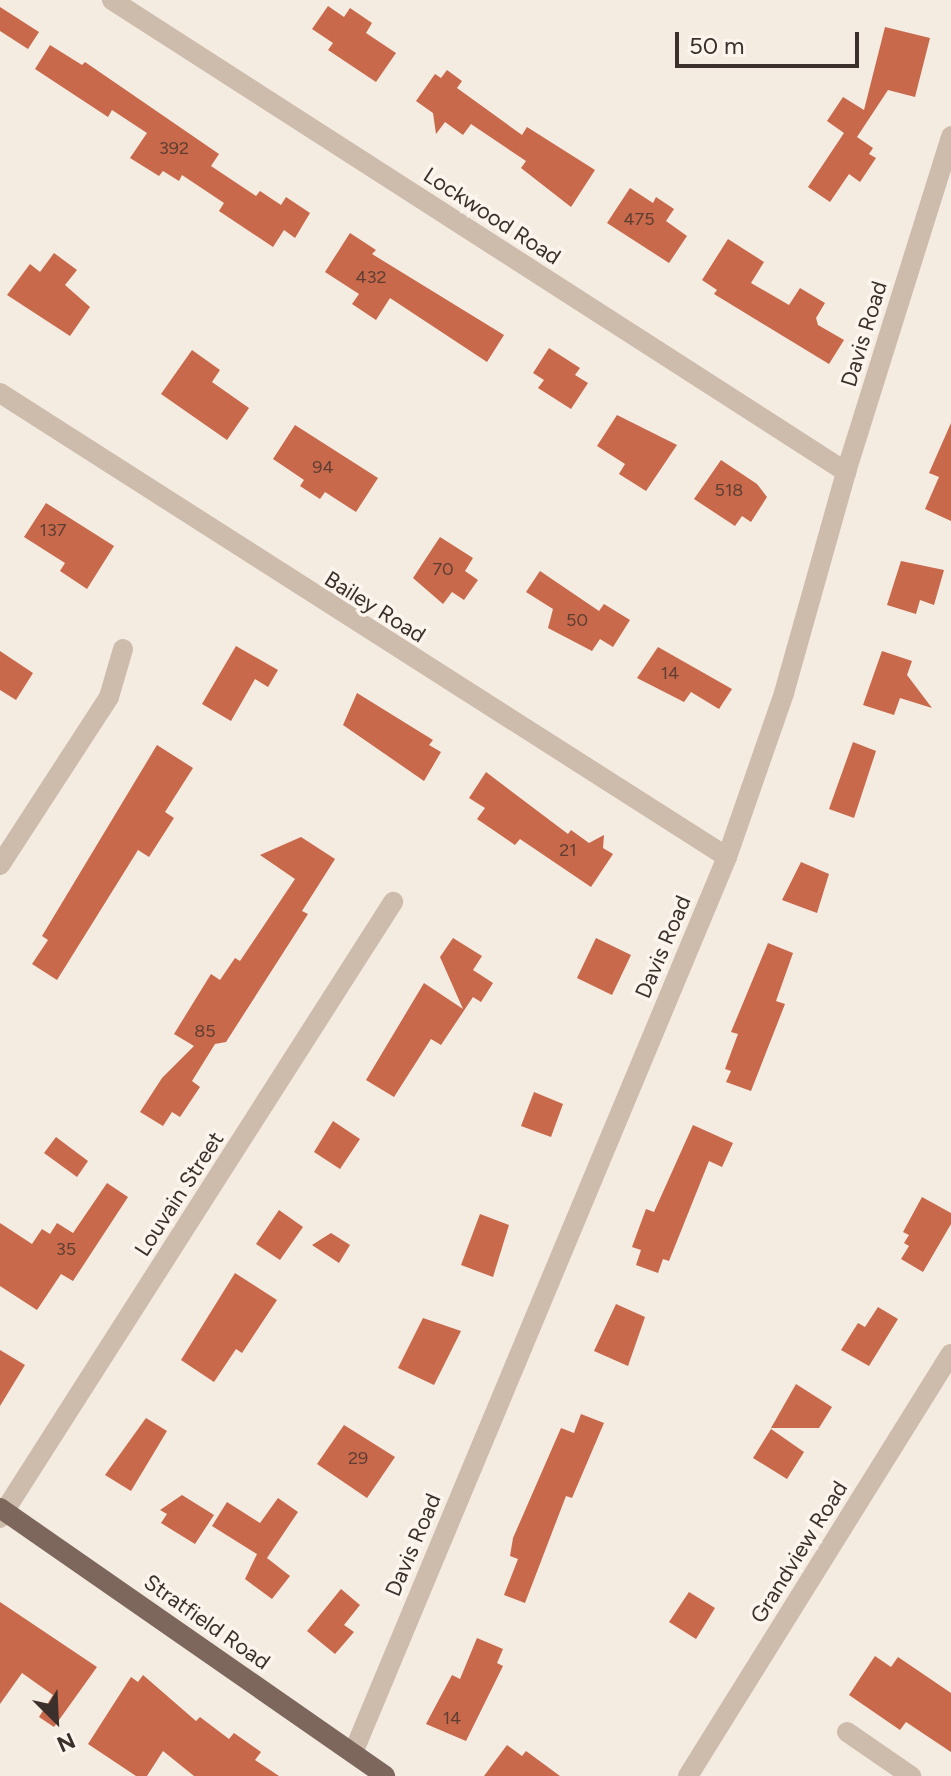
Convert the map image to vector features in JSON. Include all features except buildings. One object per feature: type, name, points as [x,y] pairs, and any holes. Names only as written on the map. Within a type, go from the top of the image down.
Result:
[{"type":"main road","name":"Stratfield Road","points":[[2,1512],[385,1776]]},
{"type":"street","name":"Lockwood Road","points":[[112,0],[846,472]]},
{"type":"street","name":"Davis Road","points":[[353,1753],[727,857],[784,693],[846,472],[951,136]]},
{"type":"street","name":"Bailey Road","points":[[0,393],[120,474],[727,857]]},
{"type":"street","points":[[0,865],[109,697],[123,649]]},
{"type":"street","name":"Louvain Street","points":[[2,1512],[393,902]]},
{"type":"street","name":"Grandview Road","points":[[688,1776],[951,1354]]},
{"type":"street","points":[[847,1732],[911,1776]]}]
